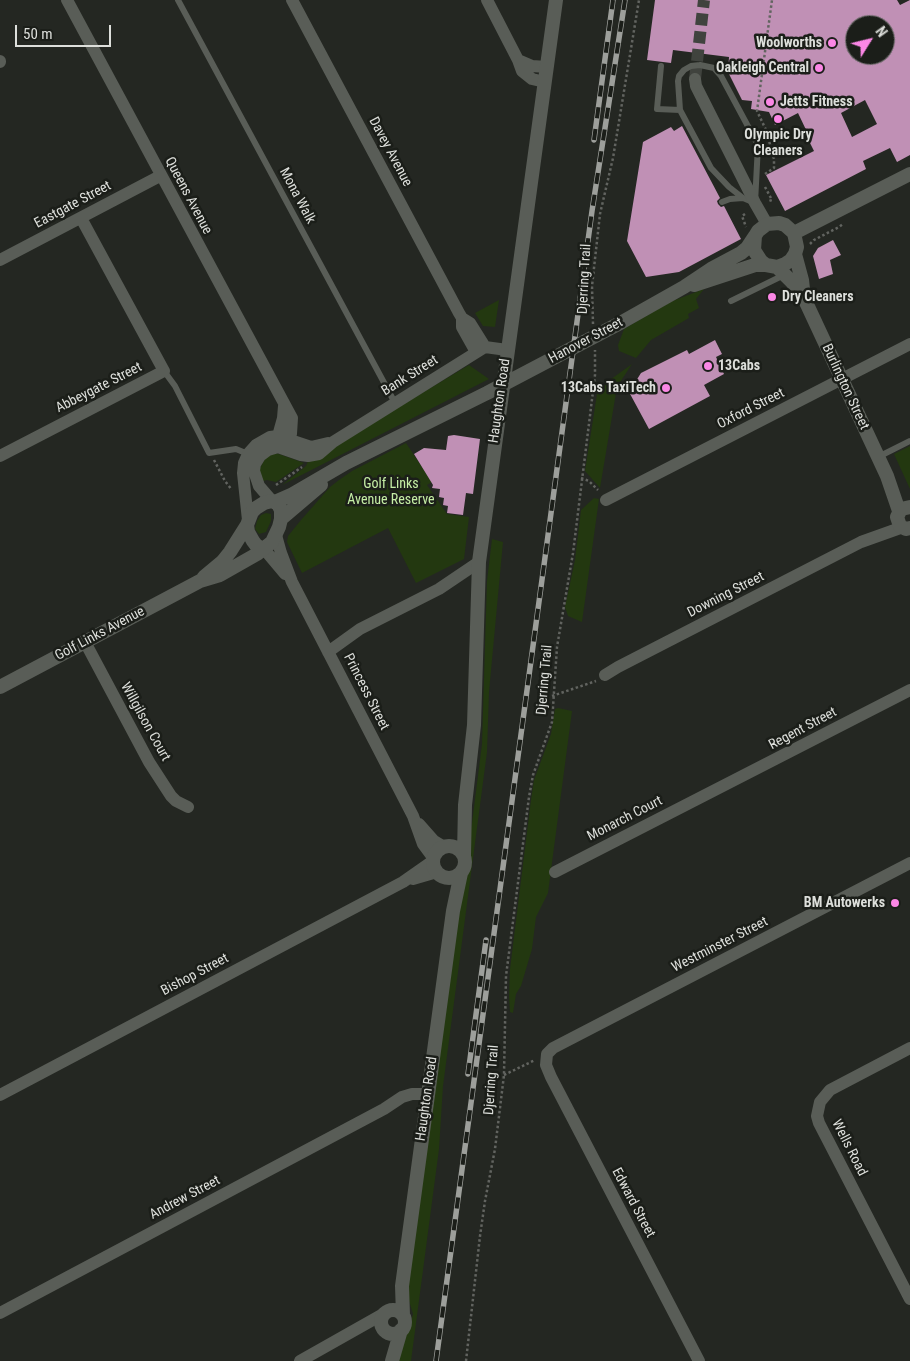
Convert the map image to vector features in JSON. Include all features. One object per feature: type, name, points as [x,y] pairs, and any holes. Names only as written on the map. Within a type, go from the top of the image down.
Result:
[{"type":"street","name":"Queens Avenue","points":[[67,0],[160,176],[292,418],[282,442]]},
{"type":"street","name":"Davey Avenue","points":[[292,0],[462,318],[462,327],[480,350]]},
{"type":"street","points":[[487,0],[522,71],[532,79],[545,82]]},
{"type":"street","name":"Haughton Road","points":[[464,855],[466,805],[474,725],[479,562],[556,0]]},
{"type":"street","points":[[518,60],[532,66],[547,67]]},
{"type":"street","points":[[695,79],[696,86],[736,161],[749,200],[767,224]]},
{"type":"street","points":[[794,233],[910,174]]},
{"type":"street","name":"Eastgate Street","points":[[0,260],[160,176]]},
{"type":"street","name":"Abbeygate Street","points":[[0,456],[164,372],[81,218]]},
{"type":"street","points":[[780,222],[785,225],[794,233],[797,247],[796,254],[785,264],[776,268],[761,261],[754,250],[755,236],[767,224],[780,222]]},
{"type":"street","name":"Hanover Street","points":[[346,464],[487,393],[684,288],[710,269],[747,248],[755,236]]},
{"type":"street","name":"Burlington Street","points":[[796,254],[804,298],[887,476],[905,520]]},
{"type":"street","name":"Hanover Street","points":[[684,288],[755,266],[776,268]]},
{"type":"street","name":"Burlington Street","points":[[776,268],[804,298]]},
{"type":"street","name":"Oxford Street","points":[[606,500],[910,344]]},
{"type":"street","name":"Bank Street","points":[[282,442],[311,447],[333,442],[480,350]]},
{"type":"street","points":[[480,350],[507,350]]},
{"type":"street","points":[[253,456],[255,478],[259,486],[281,510],[281,519],[276,535],[272,542],[263,549],[252,541],[248,532],[243,473],[244,462],[253,456],[263,440],[282,442]]},
{"type":"street","points":[[248,522],[256,508],[264,503],[273,502],[291,495],[346,464]]},
{"type":"street","points":[[281,519],[346,464]]},
{"type":"street","name":"Downing Street","points":[[605,676],[618,667],[905,520]]},
{"type":"street","name":"Golf Links Avenue","points":[[200,581],[222,562],[248,522]]},
{"type":"street","name":"Princess Street","points":[[276,535],[292,582],[413,816],[421,840],[437,867]]},
{"type":"street","name":"Golf Links Avenue","points":[[0,687],[200,581],[220,575],[263,549]]},
{"type":"street","name":"Princess Street","points":[[263,549],[292,582]]},
{"type":"street","points":[[325,647],[439,588],[479,562]]},
{"type":"street","points":[[439,588],[478,579]]},
{"type":"street","name":"Willgilson Court","points":[[85,642],[149,762],[176,802],[188,808]]},
{"type":"street","name":"Regent Street","points":[[708,793],[734,782],[910,690]]},
{"type":"street","name":"Monarch Court","points":[[554,872],[708,793]]},
{"type":"street","name":"Haughton Road","points":[[446,846],[466,805]]},
{"type":"street","name":"Princess Street","points":[[413,816],[429,837],[446,846]]},
{"type":"street","points":[[446,846],[458,848],[464,855],[465,864],[461,873],[453,878],[437,867],[439,849],[446,846]]},
{"type":"street","name":"Westminster Street","points":[[546,1058],[553,1048],[910,863]]},
{"type":"street","name":"Haughton Road","points":[[437,867],[453,911]]},
{"type":"street","name":"Bishop Street","points":[[0,1096],[404,882],[437,867]]},
{"type":"street","name":"Haughton Road","points":[[392,1361],[392,1321],[402,1286],[453,911],[461,873]]},
{"type":"street","name":"Wells Road","points":[[910,1048],[830,1090],[820,1102],[817,1116],[910,1299]]},
{"type":"street","name":"Edward Street","points":[[546,1058],[551,1078],[699,1361]]},
{"type":"street","name":"Andrew Street","points":[[0,1312],[384,1109],[407,1094],[427,1099]]},
{"type":"street","points":[[300,1361],[356,1331],[392,1321]]},
{"type":"lane","name":"Mona Walk","points":[[178,0],[394,403]]},
{"type":"lane","points":[[700,65],[714,68],[721,76],[758,145],[749,200],[729,187],[708,169],[680,110],[678,81],[684,70],[690,66],[700,65]]},
{"type":"lane","points":[[661,66],[657,109],[680,110]]},
{"type":"lane","points":[[722,202],[730,199],[749,200]]},
{"type":"lane","points":[[731,301],[776,268]]},
{"type":"lane","points":[[164,372],[175,386],[209,453],[236,449],[253,456]]},
{"type":"lane","points":[[878,457],[910,441]]},
{"type":"path","name":"Djerring Trail","points":[[594,330],[592,286],[600,214],[613,158],[639,0]]},
{"type":"path","points":[[757,111],[772,0]]},
{"type":"path","points":[[822,236],[840,227]]},
{"type":"path","name":"Djerring Trail","points":[[466,1361],[480,1236],[495,1148],[504,1075],[506,976],[533,774],[552,722],[552,696],[557,647],[573,553],[595,376],[596,345]]},
{"type":"path","points":[[209,453],[225,481],[237,493]]},
{"type":"path","points":[[276,484],[306,464]]},
{"type":"path","points":[[581,478],[592,483],[606,500]]},
{"type":"path","points":[[552,696],[605,676]]},
{"type":"path","points":[[504,1075],[534,1060],[546,1058]]},
{"type":"green space","points":[[704,289],[696,299],[699,308],[688,314],[689,318],[651,340],[636,358],[619,351],[618,345],[624,329],[670,302]]},
{"type":"green space","points":[[499,300],[495,327],[483,326],[475,313]]},
{"type":"green space","points":[[632,364],[617,387],[600,488],[585,471],[597,394],[607,382]]},
{"type":"green space","points":[[469,365],[489,379],[282,485],[306,466],[308,461]]},
{"type":"green space","name":"Golf Links Avenue Reserve","points":[[406,443],[432,482],[427,485],[447,514],[469,517],[464,559],[416,583],[388,528],[302,573],[287,542],[288,536],[330,487],[352,471]]},
{"type":"green space","points":[[910,446],[910,489],[894,454]]},
{"type":"green space","points":[[276,453],[304,463],[276,482],[263,481],[259,470],[266,457]]},
{"type":"green space","points":[[594,498],[599,499],[582,622],[568,616],[565,607],[575,560],[581,510]]},
{"type":"green space","points":[[271,514],[271,521],[266,532],[259,534],[255,529],[257,521],[261,515]]},
{"type":"green space","points":[[492,539],[503,542],[489,692],[487,752],[443,1086],[439,1149],[411,1361],[398,1361],[400,1344],[408,1332],[413,1314],[407,1294],[463,879],[469,867],[467,847],[482,744],[487,581]]},
{"type":"green space","points":[[555,709],[572,711],[548,893],[536,917],[532,949],[521,986],[516,994],[513,1013],[510,1012],[510,969],[531,800],[534,780],[551,734]]},
{"type":"building","name":"Oakleigh Central","points":[[655,0],[897,0],[900,5],[910,0],[910,155],[897,162],[890,148],[863,161],[866,169],[785,211],[766,175],[814,151],[798,113],[775,125],[769,112],[751,109],[752,101],[742,100],[728,72],[729,57],[673,50],[671,63],[647,60]],"holes":[[[865,100],[877,124],[852,137],[841,113]]]},
{"type":"building","points":[[682,126],[720,198],[717,201],[718,204],[721,207],[724,206],[741,239],[679,272],[646,277],[627,241],[643,142],[671,127],[674,131]]},
{"type":"building","points":[[833,240],[841,255],[830,260],[833,274],[819,279],[813,256],[818,248]]},
{"type":"building","points":[[715,340],[722,354],[716,357],[724,374],[704,385],[710,396],[649,429],[629,392],[641,373],[687,350],[689,354]]},
{"type":"building","points":[[454,435],[480,439],[473,494],[466,493],[463,515],[447,513],[448,506],[443,505],[444,498],[439,497],[440,489],[432,488],[433,485],[414,454],[424,448],[446,450],[448,436]]},
{"type":"tunnel","points":[[695,79],[704,0]]},
{"type":"railway","points":[[594,140],[613,0]]},
{"type":"railway","points":[[436,1361],[592,211],[625,0]]},
{"type":"railway","points":[[468,1074],[486,940]]},
{"type":"place","name":"Woolworths","points":[[832,43]]},
{"type":"place","name":"Oakleigh Central","points":[[819,68]]},
{"type":"place","name":"Jetts Fitness","points":[[770,102]]},
{"type":"place","name":"Olympic Dry Cleaners","points":[[778,119]]},
{"type":"place","name":"Dry Cleaners","points":[[772,297]]},
{"type":"place","name":"13Cabs","points":[[708,366]]},
{"type":"place","name":"13Cabs TaxiTech","points":[[666,388]]},
{"type":"place","name":"BM Autowerks","points":[[895,903]]}]
